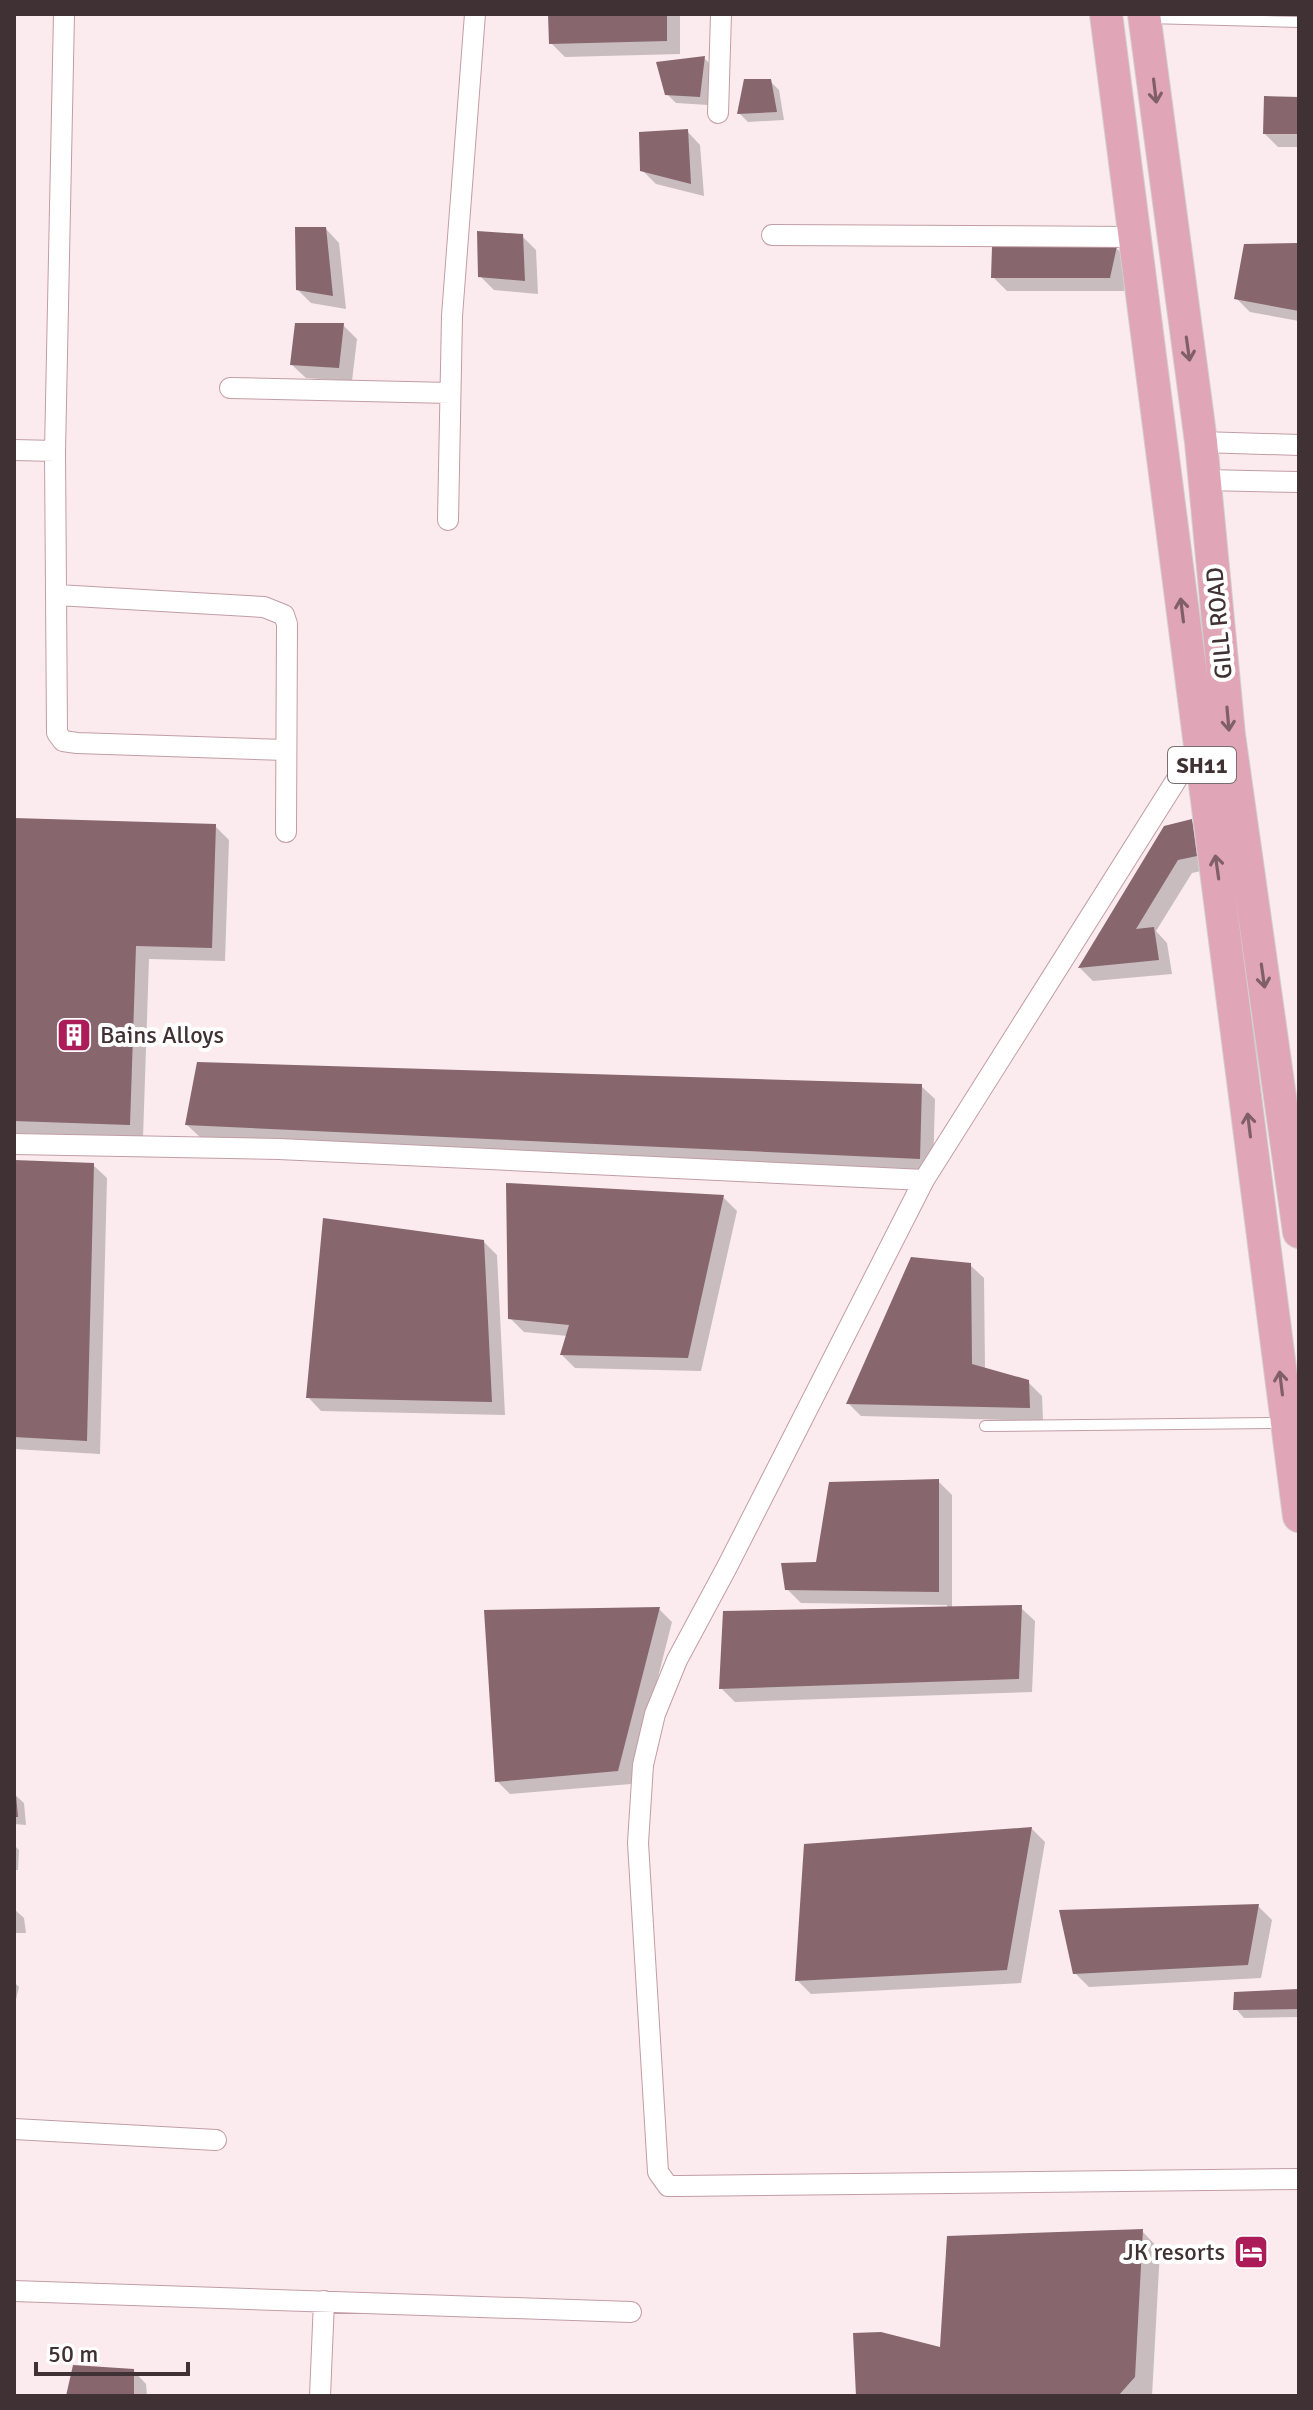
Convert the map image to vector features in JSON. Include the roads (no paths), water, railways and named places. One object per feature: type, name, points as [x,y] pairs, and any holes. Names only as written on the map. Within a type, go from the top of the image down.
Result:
[{"type":"main road","name":"SH11","points":[[1106,14],[1299,1516]]},
{"type":"main road","name":"GILL ROAD","points":[[1145,16],[1201,442],[1229,735],[1299,1232]]},
{"type":"street","points":[[64,14],[55,451],[57,733],[63,741],[285,750]]},
{"type":"street","points":[[448,520],[455,276],[475,14]]},
{"type":"street","points":[[718,113],[721,14]]},
{"type":"street","points":[[772,235],[1134,237]]},
{"type":"street","points":[[230,388],[450,393]]},
{"type":"street","points":[[1201,442],[1299,445]]},
{"type":"street","points":[[1263,444],[1264,481]]},
{"type":"street","points":[[14,450],[55,451]]},
{"type":"street","points":[[1205,480],[1299,482]]},
{"type":"street","points":[[57,595],[276,609],[287,624],[286,832]]},
{"type":"street","points":[[1199,744],[924,1180],[727,1567],[701,1611],[655,1714],[643,1765],[638,1843],[658,2172],[668,2186],[1299,2179]]},
{"type":"street","points":[[14,1144],[294,1150],[924,1180]]},
{"type":"street","points":[[14,2129],[216,2140]]},
{"type":"street","points":[[14,2291],[631,2312]]},
{"type":"street","points":[[320,2396],[324,2301]]},
{"type":"lane","points":[[1145,16],[1299,22]]},
{"type":"lane","points":[[985,1426],[1285,1423]]},
{"type":"place","name":"Bains Alloys","points":[[74,1035]]},
{"type":"place","name":"JK resorts","points":[[1251,2252]]}]
